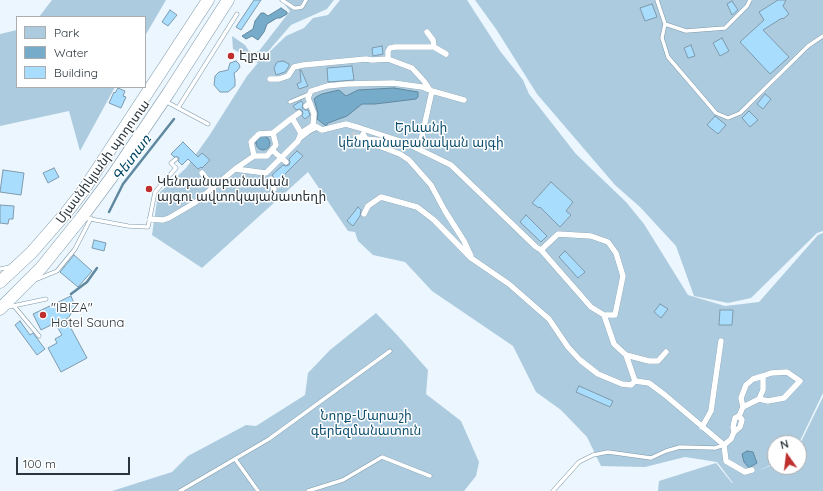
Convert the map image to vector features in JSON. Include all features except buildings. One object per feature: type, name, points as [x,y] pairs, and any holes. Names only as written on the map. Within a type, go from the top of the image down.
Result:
[{"type":"highway","name":"Մյասնիկյանի պողոտա","points":[[0,282],[32,252],[83,191],[208,0]]},
{"type":"highway","name":"Մյասնիկյանի պողոտա","points":[[6,307],[23,286],[86,218],[228,0]]},
{"type":"street","points":[[427,32],[433,40],[434,47]]},
{"type":"street","points":[[388,59],[388,51],[390,48],[395,47],[434,47],[446,54]]},
{"type":"street","points":[[270,80],[288,76],[294,67],[303,65],[366,59],[388,59],[412,68],[431,91],[419,149]]},
{"type":"street","points":[[315,127],[314,114],[308,105],[308,94],[311,91],[327,86],[393,83],[422,87],[464,100]]},
{"type":"street","points":[[254,156],[251,142],[259,134],[273,133],[299,113]]},
{"type":"street","points":[[292,118],[302,132]]},
{"type":"street","points":[[266,173],[284,160],[298,141],[302,132],[315,127],[322,130],[346,124],[406,143],[451,165],[536,247],[541,250],[592,307],[604,315],[615,315],[623,276],[616,253],[608,242],[591,236],[558,234],[541,250]]},
{"type":"street","points":[[150,219],[162,220],[169,218],[196,202],[235,169],[254,156],[267,156],[276,145],[273,133]]},
{"type":"street","points":[[360,135],[380,146],[400,154],[409,160],[431,185],[464,241],[472,258]]},
{"type":"street","points":[[366,139],[406,143]]},
{"type":"street","points":[[272,150],[284,160]]},
{"type":"street","points":[[235,169],[266,173],[272,179],[274,189]]},
{"type":"street","points":[[202,173],[213,188]]},
{"type":"street","points":[[364,214],[368,206],[381,198],[417,207],[434,220],[453,241],[472,258],[509,284],[549,319],[580,360],[598,374],[622,384],[631,385],[635,381]]},
{"type":"street","points":[[604,315],[614,344],[626,355],[649,361],[658,361],[666,352]]},
{"type":"street","points":[[702,427],[712,411],[721,341]]},
{"type":"street","points":[[626,355],[635,381]]},
{"type":"street","points":[[724,445],[731,439],[734,432],[740,427],[742,420],[739,416],[743,407],[741,398],[746,385],[753,379],[771,373],[787,372],[800,381],[784,398],[768,401],[759,399],[743,407]]},
{"type":"street","points":[[759,399],[763,390],[763,376]]},
{"type":"street","points":[[635,381],[649,383],[724,445],[726,461],[745,472],[752,470]]},
{"type":"lane","points":[[282,0],[294,8],[302,7],[306,0]]},
{"type":"lane","points":[[657,0],[665,24],[662,38],[668,57],[716,113],[728,118],[740,113],[808,46],[823,36]]},
{"type":"lane","points":[[665,24],[686,32],[725,28],[747,6],[750,0]]},
{"type":"lane","points":[[178,108],[237,14]]},
{"type":"lane","points":[[290,102],[308,94]]},
{"type":"lane","points":[[164,100],[208,124]]},
{"type":"lane","points":[[298,141],[315,127]]},
{"type":"lane","points":[[86,218],[128,226],[148,227],[155,192],[176,168],[171,163],[176,159]]},
{"type":"lane","points":[[0,268],[17,266]]},
{"type":"lane","points":[[6,307],[46,299]]},
{"type":"lane","points":[[6,307],[38,336]]},
{"type":"lane","points":[[181,491],[287,427],[390,351]]},
{"type":"lane","points":[[553,491],[579,462],[593,455],[608,452],[651,458],[666,451],[680,447],[715,448],[724,445]]},
{"type":"lane","points":[[308,491],[343,480],[382,457],[430,476]]},
{"type":"lane","points":[[235,459],[258,491]]},
{"type":"green space","points":[[52,0],[166,0],[146,34],[146,16],[40,16]]},
{"type":"green space","points":[[281,0],[334,0],[327,9],[291,25],[258,63],[233,49],[232,36],[245,45],[249,51],[254,53],[259,51],[290,11]]},
{"type":"green space","name":"Երևանի կենդանաբանական այգի","points":[[340,0],[467,0],[500,51],[523,80],[529,94],[576,154],[626,202],[644,224],[688,295],[725,306],[759,302],[818,235],[823,233],[823,393],[803,435],[767,435],[767,467],[758,471],[767,467],[767,475],[807,475],[807,435],[804,435],[823,397],[823,491],[658,491],[659,481],[716,463],[733,483],[717,462],[685,457],[645,467],[601,466],[587,437],[561,410],[536,392],[513,346],[432,291],[405,262],[373,255],[358,241],[355,232],[348,231],[308,172],[202,268],[152,235],[158,194],[186,168],[209,136],[247,76],[286,36],[304,28],[313,18],[328,15]]},
{"type":"green space","points":[[475,0],[823,0],[823,231],[817,233],[751,298],[728,303],[694,296],[676,246],[640,207],[615,185],[537,94],[496,29]]},
{"type":"green space","points":[[16,30],[16,88],[114,88],[80,151],[69,111],[0,126],[0,34]]},
{"type":"green space","name":"Նորք-Մարաշի գերեզմանատուն","points":[[376,313],[428,370],[426,394],[461,421],[479,462],[476,476],[464,491],[112,491],[172,472],[188,456],[246,425],[256,426],[305,395],[308,373],[330,350]]},
{"type":"water","points":[[281,8],[287,12],[287,14],[267,24],[264,32],[258,40],[252,36],[246,39],[242,36],[253,29],[255,21],[261,13],[268,16]]},
{"type":"water","points":[[394,88],[418,92],[418,97],[416,99],[362,104],[347,116],[328,123],[326,126],[317,119],[318,113],[314,99],[322,94],[339,90],[346,96],[358,90]]},
{"type":"water","points":[[260,136],[266,136],[270,140],[270,146],[266,150],[260,150],[256,146],[256,140]]},
{"type":"water","points":[[747,451],[753,452],[757,463],[749,468],[744,462],[742,454]]},
{"type":"waterway","name":"Գետառ","points":[[109,212],[123,184],[174,119]]},
{"type":"waterway","name":"Գետառ","points":[[71,294],[87,282],[97,268]]},
{"type":"tunnel","points":[[352,133],[358,137]]},
{"type":"place","name":"Էլբա","points":[[231,56]]},
{"type":"place","name":"Կենդանաբանական այգու ավտոկայանատեղի","points":[[149,189]]},
{"type":"place","name":"\"IBIZA\" Hotel Sauna","points":[[43,315]]}]
